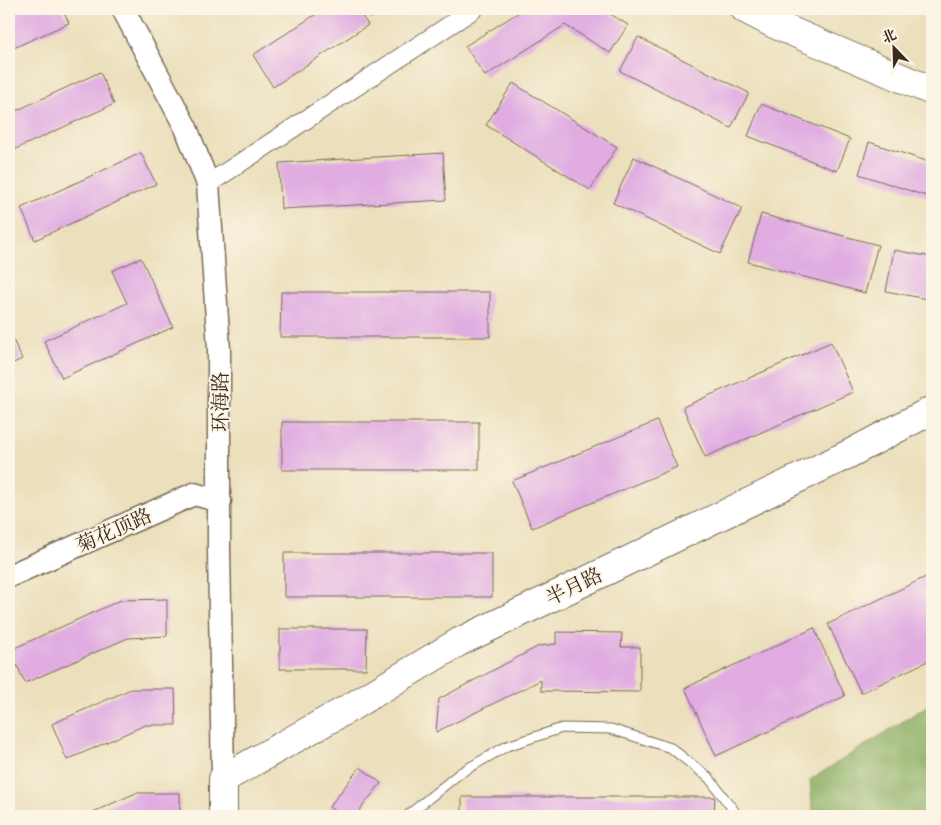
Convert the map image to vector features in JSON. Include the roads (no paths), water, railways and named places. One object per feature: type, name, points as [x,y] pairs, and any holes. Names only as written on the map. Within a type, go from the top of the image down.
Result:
[{"type":"main road","points":[[745,9],[774,24],[932,91]]},
{"type":"main road","name":"半月路","points":[[223,779],[351,707],[458,642],[848,454],[932,410]]},
{"type":"main road","name":"环海路","points":[[223,779],[224,816]]},
{"type":"street","name":"环海路","points":[[123,9],[186,128],[208,184],[219,349],[219,550],[223,779]]},
{"type":"street","points":[[208,184],[474,9]]},
{"type":"street","name":"菊花顶路","points":[[9,576],[194,494],[220,501]]},
{"type":"lane","points":[[407,816],[468,768],[507,746],[562,728],[611,729],[671,748],[709,778],[738,816]]}]
